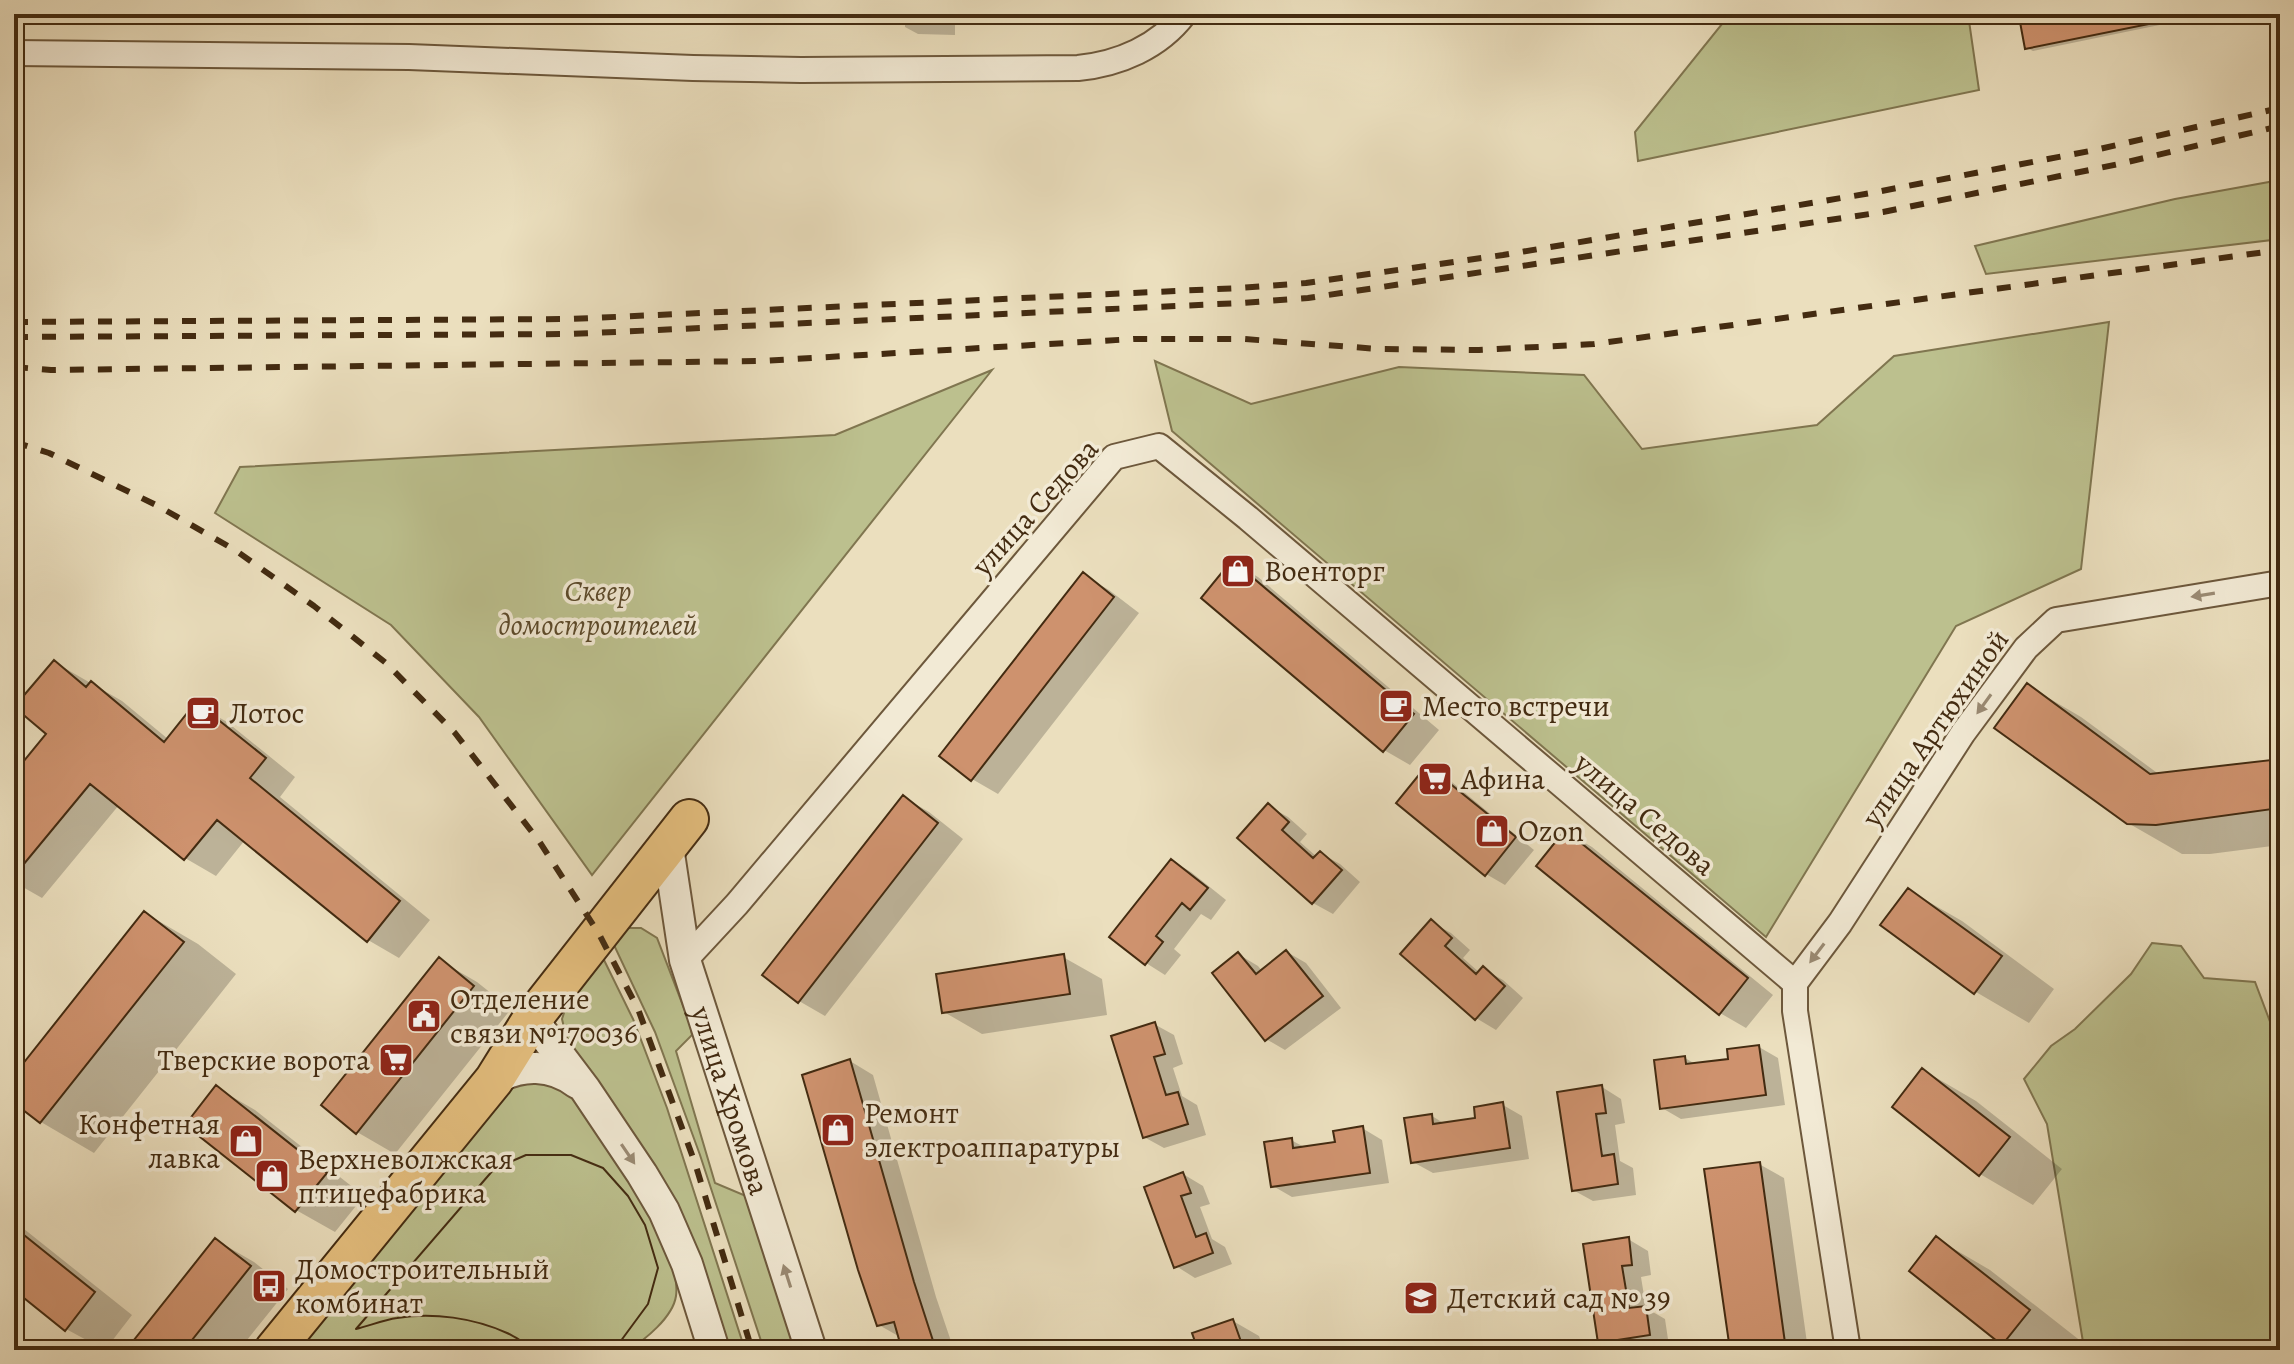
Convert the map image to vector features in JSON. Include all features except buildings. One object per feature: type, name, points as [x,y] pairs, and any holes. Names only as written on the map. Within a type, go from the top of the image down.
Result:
[{"type":"main road","points":[[250,1350],[327,1269],[494,1080],[532,1019],[679,833]]},
{"type":"main road","points":[[274,1350],[327,1269],[477,1068],[532,1019]]},
{"type":"street","points":[[14,53],[409,57],[770,70],[1078,68],[1112,62],[1133,54],[1163,36],[1184,14]]},
{"type":"street","name":"улица Седова","points":[[685,960],[737,904],[1114,457],[1159,446],[1260,528],[1795,983]]},
{"type":"street","name":"улица Артюхиной","points":[[1795,983],[1840,923],[1963,733],[2026,648],[2056,620],[2280,583]]},
{"type":"street","name":"улица Хромова","points":[[679,833],[685,960],[811,1350]]},
{"type":"street","points":[[1795,983],[1795,1011],[1848,1350]]},
{"type":"street","points":[[532,1019],[585,1089],[642,1174],[670,1224],[687,1264],[714,1350]]},
{"type":"street","points":[[494,1080],[519,1069],[542,1068],[565,1075],[585,1089]]},
{"type":"green space","points":[[1730,14],[1968,14],[1979,90],[1638,161],[1635,132]]},
{"type":"green space","points":[[2280,180],[2280,239],[1986,274],[1975,246],[2175,199]]},
{"type":"green space","points":[[2109,322],[2081,569],[1956,626],[1766,937],[1172,431],[1155,361],[1251,404],[1399,367],[1584,375],[1642,449],[1817,425],[1894,356]]},
{"type":"green space","name":"Сквер домостроителей","points":[[992,370],[592,875],[479,717],[391,625],[215,513],[240,467],[835,435]]},
{"type":"green space","points":[[627,928],[641,928],[657,938],[690,1024],[692,1035],[676,1051],[715,1183],[746,1196],[796,1350],[764,1350],[700,1155],[655,1032],[613,943]]},
{"type":"green space","points":[[2152,943],[2181,946],[2204,978],[2255,982],[2280,1048],[2280,1350],[2092,1350],[2083,1342],[2047,1124],[2024,1079],[2051,1046],[2075,1029],[2131,974]]},
{"type":"green space","points":[[603,958],[633,1019],[667,1108],[745,1350],[730,1350],[694,1251],[664,1188],[566,1036],[562,1019],[566,1007]]},
{"type":"green space","points":[[535,1082],[559,1086],[575,1100],[655,1223],[675,1274],[676,1296],[664,1320],[628,1350],[299,1350],[513,1085]]},
{"type":"tram line","points":[[356,1329],[494,1169],[526,1155],[571,1155],[603,1168],[628,1196],[645,1225],[658,1268],[648,1304],[620,1342],[602,1350]]},
{"type":"tram line","points":[[356,1329],[411,1316],[453,1318],[481,1323],[539,1350]]},
{"type":"railway","points":[[14,322],[570,319],[1306,283],[1503,255],[1871,193],[2095,150],[2280,108]]},
{"type":"railway","points":[[14,337],[571,334],[1308,298],[1883,212],[2119,164],[2280,126]]},
{"type":"railway","points":[[14,367],[51,370],[761,361],[1134,339],[1244,339],[1379,349],[1479,350],[1594,344],[2280,250]]},
{"type":"railway","points":[[14,442],[49,453],[158,506],[235,550],[314,606],[386,663],[455,733],[539,841],[599,934],[638,1009],[695,1163],[752,1350]]},
{"type":"place","name":"Военторг","points":[[1238,571]]},
{"type":"place","name":"Место встречи","points":[[1396,706]]},
{"type":"place","name":"Лотос","points":[[203,713]]},
{"type":"place","name":"Афина","points":[[1435,779]]},
{"type":"place","name":"Ozon","points":[[1492,831]]},
{"type":"place","name":"Отделение связи №170036","points":[[424,1016]]},
{"type":"place","name":"Тверские ворота","points":[[396,1060]]},
{"type":"place","name":"Ремонт электроаппаратуры","points":[[838,1130]]},
{"type":"place","name":"Конфетная лавка","points":[[246,1141]]},
{"type":"place","name":"Верхневолжская птицефабрика","points":[[272,1176]]},
{"type":"place","name":"Домостроительный комбинат","points":[[269,1286]]},
{"type":"place","name":"Детский сад № 39","points":[[1421,1298]]}]
